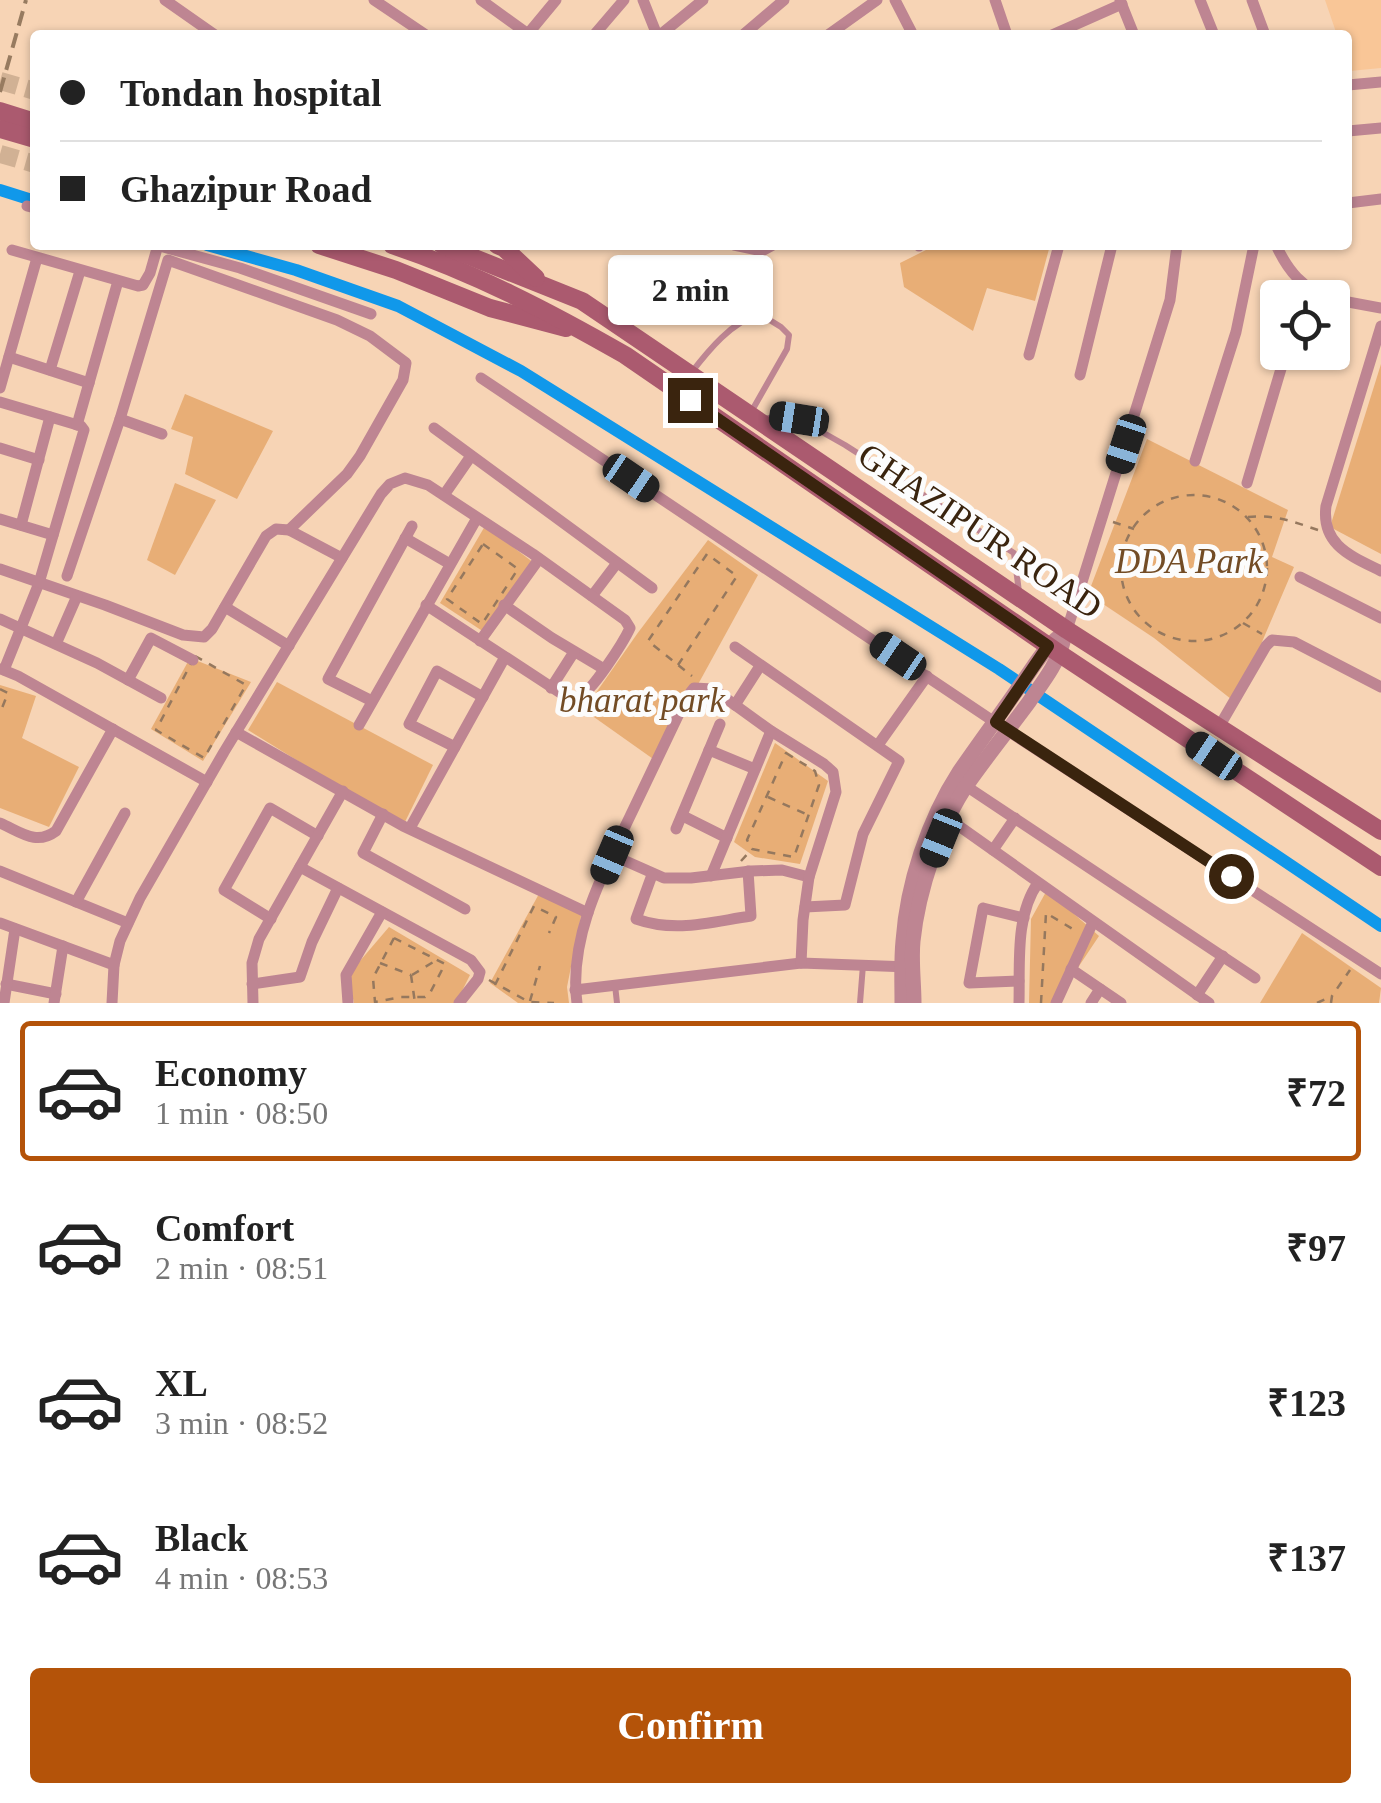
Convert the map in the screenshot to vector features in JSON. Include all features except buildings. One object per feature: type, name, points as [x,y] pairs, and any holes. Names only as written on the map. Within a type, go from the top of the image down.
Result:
[{"type":"main road","points":[[0,112],[30,131]]},
{"type":"main road","points":[[0,129],[30,132]]},
{"type":"main road","points":[[334,250],[490,308],[586,333]]},
{"type":"main road","points":[[404,250],[488,284],[586,333]]},
{"type":"main road","name":"GHAZIPUR ROAD","points":[[455,250],[582,302],[1067,630],[1381,830]]},
{"type":"main road","points":[[506,250],[543,286]]},
{"type":"main road","name":"GHAZIPUR ROAD","points":[[586,333],[1381,867]]},
{"type":"street","points":[[165,0],[207,30]]},
{"type":"street","points":[[374,0],[419,30]]},
{"type":"street","points":[[481,0],[522,30]]},
{"type":"street","points":[[530,30],[556,0]]},
{"type":"street","points":[[598,30],[624,0]]},
{"type":"street","points":[[643,0],[657,30]]},
{"type":"street","points":[[749,30],[784,0]]},
{"type":"street","points":[[835,30],[877,0]]},
{"type":"street","points":[[895,0],[910,30]]},
{"type":"street","points":[[995,0],[1006,30]]},
{"type":"street","points":[[1200,0],[1212,30]]},
{"type":"street","points":[[1252,0],[1263,30]]},
{"type":"street","points":[[665,30],[696,2]]},
{"type":"street","points":[[1067,30],[1121,2],[1132,30]]},
{"type":"street","points":[[1352,84],[1381,82]]},
{"type":"street","points":[[1352,131],[1381,128]]},
{"type":"street","points":[[1352,203],[1381,199]]},
{"type":"street","points":[[12,250],[138,286],[150,273],[156,250]]},
{"type":"street","points":[[175,250],[240,268],[371,314]]},
{"type":"street","points":[[1028,354],[1058,250]]},
{"type":"street","points":[[1080,374],[1111,250]]},
{"type":"street","points":[[914,1003],[902,940],[922,851],[950,788],[1017,705],[1048,675],[1054,650],[1067,630],[1170,300],[1176,250]]},
{"type":"street","points":[[1195,461],[1236,332],[1253,250]]},
{"type":"street","points":[[1279,250],[1296,280]]},
{"type":"street","points":[[0,388],[38,258]]},
{"type":"street","points":[[67,576],[168,260],[338,320],[370,336],[406,363],[403,380],[347,474],[289,530]]},
{"type":"street","points":[[50,370],[80,271]]},
{"type":"street","points":[[76,425],[118,281]]},
{"type":"street","points":[[1350,302],[1381,308]]},
{"type":"street","points":[[1381,326],[1324,519],[1328,534],[1348,555],[1381,571]]},
{"type":"street","points":[[8,358],[89,383]]},
{"type":"street","points":[[1247,483],[1281,370]]},
{"type":"street","points":[[481,378],[1381,974]]},
{"type":"street","points":[[0,402],[76,425],[84,432],[38,583],[2,669],[208,782]]},
{"type":"street","points":[[22,525],[50,417]]},
{"type":"street","points":[[120,419],[162,434]]},
{"type":"street","points":[[434,428],[652,588]]},
{"type":"street","points":[[0,448],[39,460]]},
{"type":"street","points":[[444,496],[471,456]]},
{"type":"street","points":[[112,1003],[114,964],[128,923],[236,732],[380,494],[390,484],[405,478],[418,480],[539,558],[625,620],[630,628],[587,692],[578,697],[567,696],[426,604]]},
{"type":"street","points":[[359,725],[477,518]]},
{"type":"street","points":[[0,519],[53,535]]},
{"type":"street","points":[[0,569],[196,638],[204,637],[212,629],[266,536],[276,529],[289,530],[342,558]]},
{"type":"street","points":[[372,701],[328,678],[408,532],[450,564]]},
{"type":"street","points":[[480,640],[539,558]]},
{"type":"street","points":[[592,596],[617,563]]},
{"type":"street","points":[[1300,577],[1381,618]]},
{"type":"street","points":[[56,644],[77,596]]},
{"type":"street","points":[[504,606],[604,669]]},
{"type":"street","points":[[225,607],[288,646]]},
{"type":"street","points":[[0,620],[161,698]]},
{"type":"street","points":[[128,680],[151,638],[194,660]]},
{"type":"street","points":[[1219,727],[1272,640],[1294,642],[1381,687]]},
{"type":"street","points":[[734,647],[899,761],[864,834],[845,905],[805,907]]},
{"type":"street","points":[[1017,705],[1035,664],[1054,650]]},
{"type":"street","points":[[551,688],[574,652]]},
{"type":"street","points":[[410,828],[505,658]]},
{"type":"street","points":[[735,705],[760,666]]},
{"type":"street","points":[[455,747],[409,724],[437,672],[483,697]]},
{"type":"street","points":[[878,745],[927,676]]},
{"type":"street","points":[[801,963],[809,877],[836,792],[833,772],[713,689],[694,688],[612,855],[588,913],[578,952],[576,996],[615,985],[801,963],[908,967]]},
{"type":"street","points":[[676,828],[720,724]]},
{"type":"street","points":[[902,1003],[921,902],[934,858],[966,786],[1002,726]]},
{"type":"street","points":[[0,823],[38,840],[56,832],[113,729]]},
{"type":"street","points":[[712,876],[770,731]]},
{"type":"street","points":[[236,732],[410,828],[588,913]]},
{"type":"street","points":[[709,750],[755,770]]},
{"type":"street","points":[[966,786],[1255,978]]},
{"type":"street","points":[[253,1003],[252,963],[260,939],[344,791]]},
{"type":"street","points":[[271,920],[224,890],[270,808],[318,836]]},
{"type":"street","points":[[76,902],[125,813]]},
{"type":"street","points":[[383,814],[363,854],[465,908]]},
{"type":"street","points":[[682,816],[727,838]]},
{"type":"street","points":[[993,850],[1015,818]]},
{"type":"street","points":[[949,819],[1208,1003]]},
{"type":"street","points":[[612,855],[664,878],[782,870],[809,877]]},
{"type":"street","points":[[300,866],[472,960],[480,972],[460,1003]]},
{"type":"street","points":[[0,871],[128,923]]},
{"type":"street","points":[[652,874],[636,919],[672,928],[751,916],[748,871]]},
{"type":"street","points":[[1019,1003],[1026,904],[1038,883]]},
{"type":"street","points":[[252,984],[300,977],[338,888]]},
{"type":"street","points":[[1020,981],[969,983],[983,908],[1024,918]]},
{"type":"street","points":[[348,1003],[346,975],[382,912]]},
{"type":"street","points":[[1056,1003],[1093,922]]},
{"type":"street","points":[[0,923],[114,964]]},
{"type":"street","points":[[4,1003],[15,929]]},
{"type":"street","points":[[6,984],[55,998],[62,946]]},
{"type":"street","points":[[1197,995],[1223,956]]},
{"type":"street","points":[[1070,969],[1121,1003]]},
{"type":"street","points":[[1091,1003],[1100,989]]},
{"type":"lane","points":[[690,374],[746,319],[760,314],[781,327],[789,335],[787,349],[754,418]]},
{"type":"lane","points":[[754,418],[799,419],[1014,553],[1020,598]]},
{"type":"lane","points":[[860,1003],[863,965]]},
{"type":"lane","points":[[615,985],[617,1003]]},
{"type":"path","points":[[1200,495],[1224,501],[1246,517],[1258,533],[1266,556],[1266,581],[1258,604],[1242,623],[1222,636],[1199,641],[1176,639],[1154,629],[1137,613],[1125,592],[1121,568],[1125,545],[1134,529],[1153,508],[1176,497],[1200,495]]},
{"type":"path","points":[[1246,517],[1284,518],[1328,534]]},
{"type":"path","points":[[1102,519],[1134,529]]},
{"type":"path","points":[[483,544],[518,569],[482,624],[446,599],[463,572],[483,544]]},
{"type":"path","points":[[707,554],[737,576],[678,665],[648,641],[707,554]]},
{"type":"path","points":[[1242,623],[1272,640]]},
{"type":"path","points":[[196,656],[246,685],[204,758],[156,730],[194,660],[196,656]]},
{"type":"path","points":[[0,689],[8,692],[0,713]]},
{"type":"path","points":[[786,754],[818,778],[809,815],[794,858],[752,849],[747,840],[786,754]]},
{"type":"path","points":[[766,796],[809,815]]},
{"type":"path","points":[[549,933],[556,917],[534,906],[495,985],[529,1002],[554,1003]]},
{"type":"path","points":[[1041,1003],[1046,913],[1078,932]]},
{"type":"path","points":[[394,938],[437,960],[445,964],[425,997],[375,1002],[372,978],[394,938]]},
{"type":"path","points":[[1331,1003],[1358,959]]},
{"type":"path","points":[[411,975],[437,960]]},
{"type":"path","points":[[380,963],[411,975]]},
{"type":"path","points":[[529,1002],[540,966]]},
{"type":"path","points":[[411,975],[415,1000]]},
{"type":"path","points":[[1317,1003],[1332,996]]},
{"type":"shaded area","points":[[1325,0],[1381,0],[1381,68],[1352,71],[1352,30],[1335,30]]},
{"type":"green space","points":[[926,250],[1049,250],[1035,301],[987,288],[973,331],[904,287],[900,263]]},
{"type":"green space","points":[[1381,364],[1381,554],[1330,527]]},
{"type":"green space","points":[[185,394],[273,431],[237,499],[185,474],[193,437],[171,429]]},
{"type":"green space","name":"DDA Park","points":[[1147,439],[1288,510],[1272,557],[1294,567],[1236,703],[1154,638],[1088,594]]},
{"type":"green space","points":[[175,483],[216,500],[175,575],[147,560]]},
{"type":"green space","points":[[485,526],[538,566],[490,636],[440,603]]},
{"type":"green space","name":"bharat park","points":[[708,540],[758,575],[656,761],[584,710]]},
{"type":"green space","points":[[190,658],[251,682],[203,761],[151,729]]},
{"type":"green space","points":[[277,682],[433,765],[403,826],[248,730]]},
{"type":"green space","points":[[0,685],[36,696],[22,738],[79,767],[49,827],[0,808]]},
{"type":"green space","points":[[775,743],[828,781],[800,864],[755,857],[734,842]]},
{"type":"green space","points":[[1047,890],[1099,936],[1059,996],[1060,1003],[1029,1003],[1031,919]]},
{"type":"green space","points":[[540,892],[582,911],[567,987],[569,1003],[518,1003],[490,983]]},
{"type":"green space","points":[[389,927],[470,975],[456,1003],[354,1003],[348,975]]},
{"type":"green space","points":[[1302,933],[1381,988],[1379,1003],[1260,1003]]},
{"type":"waterway","points":[[0,190],[30,199]]},
{"type":"waterway","points":[[225,250],[398,306],[521,371],[999,669],[1381,926]]},
{"type":"tunnel","points":[[0,81],[30,90]]},
{"type":"tunnel","points":[[0,154],[30,163]]},
{"type":"railway","points":[[0,92],[26,0]]},
{"type":"route","points":[[690,400],[1048,646],[996,722],[1231,876]]}]
